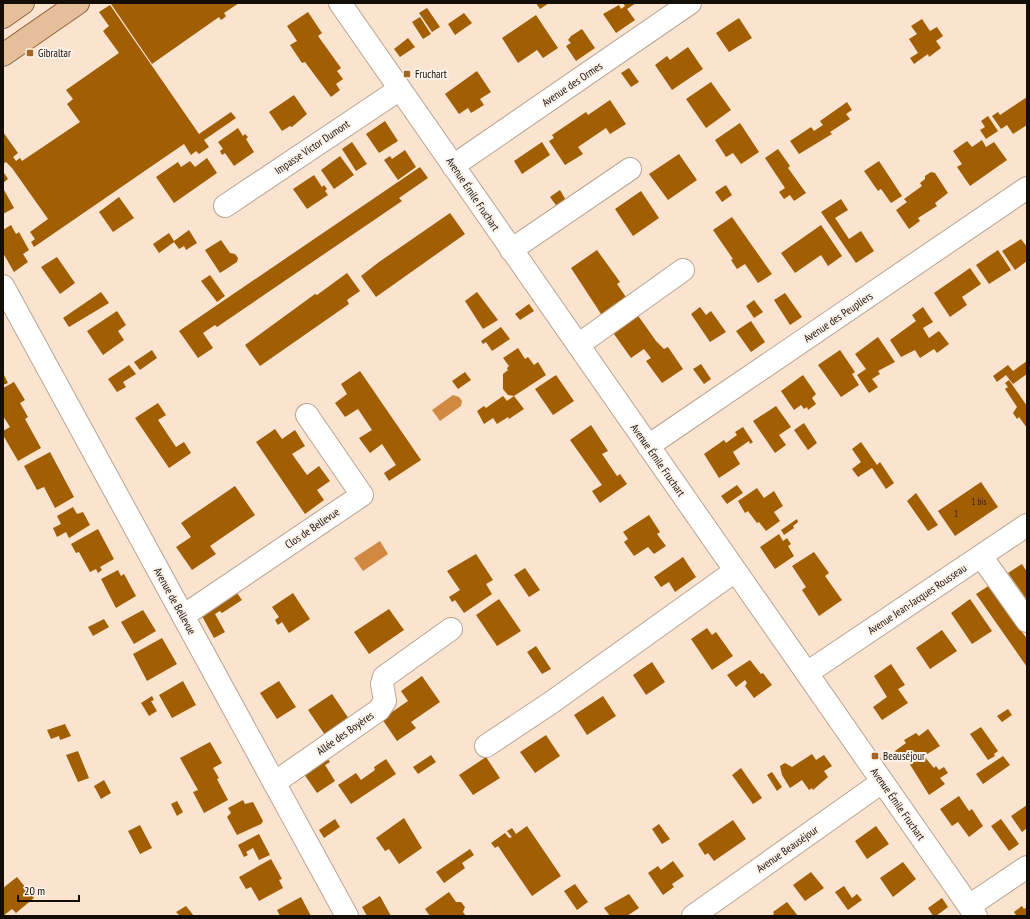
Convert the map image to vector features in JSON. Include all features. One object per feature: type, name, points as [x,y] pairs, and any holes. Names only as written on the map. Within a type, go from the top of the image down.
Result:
[{"type":"main road","points":[[3,17],[23,3]]},
{"type":"main road","points":[[3,55],[78,3]]},
{"type":"street","name":"Avenue Émile Fruchart","points":[[340,3],[972,911]]},
{"type":"street","name":"Avenue des Ormes","points":[[453,166],[679,6]]},
{"type":"street","name":"Impasse Victor Dumont","points":[[225,206],[400,88]]},
{"type":"street","points":[[511,250],[630,169]]},
{"type":"street","name":"Avenue des Peupliers","points":[[648,446],[1027,188]]},
{"type":"street","points":[[578,345],[683,270]]},
{"type":"street","name":"Avenue de Bellevue","points":[[3,286],[347,916]]},
{"type":"street","name":"Clos de Bellevue","points":[[183,616],[362,495],[307,415]]},
{"type":"street","name":"Avenue Jean-Jacques Rousseau","points":[[807,673],[1027,525]]},
{"type":"street","points":[[981,556],[1027,621]]},
{"type":"street","points":[[486,746],[552,702],[735,571]]},
{"type":"street","name":"Allée des Boyères","points":[[274,783],[379,710],[386,701],[382,684],[384,677],[451,629]]},
{"type":"street","name":"Avenue Beauséjour","points":[[693,916],[882,782]]},
{"type":"street","points":[[972,911],[1027,867]]},
{"type":"shaded area","points":[[453,395],[459,397],[462,401],[461,406],[440,421],[432,410]]},
{"type":"shaded area","points":[[380,541],[388,554],[363,571],[354,558]]},
{"type":"building","points":[[239,3],[224,13],[226,16],[224,18],[221,20],[219,17],[152,64],[111,4]]},
{"type":"building","points":[[536,3],[549,3],[540,9]]},
{"type":"building","points":[[623,3],[636,3],[627,9],[635,20],[616,33],[603,14],[619,5],[621,9],[625,6]]},
{"type":"building","points":[[110,5],[199,134],[231,112],[236,118],[204,140],[209,147],[199,154],[196,151],[191,155],[184,144],[34,247],[31,242],[35,239],[30,232],[48,219],[12,168],[6,162],[3,164],[3,132],[18,153],[13,157],[16,161],[20,158],[22,161],[80,122],[67,104],[73,99],[66,90],[119,53],[103,31],[109,26],[99,12]]},
{"type":"building","points":[[427,8],[440,27],[432,32],[419,13]]},
{"type":"building","points":[[308,12],[322,33],[318,36],[341,68],[337,71],[343,79],[336,84],[340,90],[331,97],[305,62],[302,63],[290,45],[297,41],[287,26]]},
{"type":"building","points":[[464,13],[472,23],[455,35],[448,24]]},
{"type":"building","points":[[536,15],[558,48],[543,58],[537,50],[518,63],[502,38]]},
{"type":"building","points":[[420,17],[431,34],[423,39],[412,22]]},
{"type":"building","points":[[739,18],[752,38],[729,52],[716,33]]},
{"type":"building","points":[[922,19],[930,31],[937,27],[943,36],[936,41],[941,48],[929,57],[928,54],[914,64],[910,58],[918,53],[909,39],[917,34],[911,26]]},
{"type":"building","points":[[582,29],[595,48],[576,61],[566,46],[571,43],[568,40],[571,36]]},
{"type":"building","points":[[408,38],[415,47],[400,57],[394,49]]},
{"type":"building","points":[[688,47],[703,69],[672,90],[655,65],[667,56],[670,60]]},
{"type":"building","points":[[629,68],[639,82],[631,87],[621,73]]},
{"type":"building","points":[[477,71],[491,92],[480,99],[484,105],[471,113],[468,108],[459,114],[445,94]]},
{"type":"building","points":[[711,82],[731,110],[706,128],[686,99]]},
{"type":"building","points":[[294,95],[307,114],[292,127],[290,126],[282,131],[269,112]]},
{"type":"building","points":[[1027,97],[1027,125],[1013,134],[1007,125],[1001,129],[992,116],[998,112],[1000,115]]},
{"type":"building","points":[[610,100],[626,124],[610,134],[606,128],[578,147],[583,154],[565,165],[549,141],[554,138],[552,135],[586,112],[588,115]]},
{"type":"building","points":[[847,102],[852,110],[846,114],[850,119],[830,132],[832,134],[799,154],[790,141],[811,127],[814,131],[823,125],[820,121]]},
{"type":"building","points":[[988,116],[998,131],[986,139],[980,130],[985,127],[981,121]]},
{"type":"building","points":[[385,121],[398,141],[379,153],[366,134]]},
{"type":"building","points":[[740,123],[759,152],[741,164],[733,153],[726,157],[715,140]]},
{"type":"building","points":[[238,128],[243,136],[245,134],[248,137],[246,139],[254,152],[234,166],[225,153],[222,155],[220,151],[223,149],[218,142]]},
{"type":"building","points":[[982,140],[986,147],[994,142],[1007,160],[970,186],[957,167],[962,164],[953,151],[967,141],[972,147]]},
{"type":"building","points":[[352,142],[367,164],[356,171],[342,149]]},
{"type":"building","points":[[542,142],[550,155],[522,174],[514,161]]},
{"type":"building","points":[[778,149],[790,166],[788,168],[806,193],[794,201],[790,195],[784,199],[779,192],[785,188],[765,158]]},
{"type":"building","points":[[405,150],[416,167],[398,180],[384,160],[390,156],[392,159]]},
{"type":"building","points":[[679,154],[697,180],[668,200],[649,174]]},
{"type":"building","points":[[340,156],[354,175],[334,189],[321,170]]},
{"type":"building","points":[[207,158],[217,173],[174,203],[156,177],[178,162],[181,167],[190,161],[195,167]]},
{"type":"building","points":[[879,161],[902,196],[891,203],[881,189],[878,191],[864,171]]},
{"type":"building","points":[[420,167],[428,178],[399,198],[402,201],[217,327],[215,325],[203,333],[213,348],[198,358],[179,331]]},
{"type":"building","points":[[931,172],[935,173],[948,193],[935,203],[937,206],[918,218],[920,221],[909,229],[896,210],[907,202],[904,199],[922,186],[920,183],[925,179],[925,176]]},
{"type":"building","points":[[4,173],[8,179],[3,183],[3,174]]},
{"type":"building","points":[[314,175],[322,187],[324,185],[327,189],[325,191],[328,195],[307,209],[293,189]]},
{"type":"building","points":[[726,185],[732,195],[722,202],[715,192]]},
{"type":"building","points":[[3,188],[14,208],[3,214]]},
{"type":"building","points":[[560,190],[567,202],[558,208],[550,197]]},
{"type":"building","points":[[641,191],[659,218],[633,236],[615,209]]},
{"type":"building","points":[[119,197],[134,218],[113,232],[99,212]]},
{"type":"building","points":[[841,199],[848,210],[835,218],[849,239],[861,231],[874,251],[856,263],[821,212]]},
{"type":"building","points":[[450,213],[465,234],[376,297],[361,276]]},
{"type":"building","points":[[732,217],[772,274],[758,283],[745,264],[737,269],[731,260],[733,259],[713,230]]},
{"type":"building","points":[[11,225],[16,234],[19,232],[29,250],[23,254],[28,262],[14,272],[3,253],[3,230]]},
{"type":"building","points":[[821,225],[842,256],[828,266],[821,255],[795,273],[781,253]]},
{"type":"building","points":[[189,230],[197,243],[186,250],[184,246],[179,249],[174,242],[159,253],[153,244],[169,233],[174,241]]},
{"type":"building","points":[[1021,239],[1027,247],[1027,261],[1015,270],[1002,251]]},
{"type":"building","points":[[221,240],[230,253],[235,254],[238,258],[237,262],[220,273],[205,250]]},
{"type":"building","points":[[597,250],[620,282],[617,284],[628,300],[603,317],[571,268]]},
{"type":"building","points":[[998,250],[1011,270],[989,284],[976,265]]},
{"type":"building","points":[[57,257],[75,283],[60,294],[41,267]]},
{"type":"building","points":[[970,268],[981,284],[962,297],[967,305],[950,317],[934,293]]},
{"type":"building","points":[[347,273],[360,291],[347,300],[349,304],[260,366],[245,345],[315,294],[317,295]]},
{"type":"building","points":[[210,275],[225,296],[217,302],[201,281]]},
{"type":"building","points":[[101,292],[109,303],[69,327],[63,318]]},
{"type":"building","points":[[477,292],[498,320],[483,329],[465,301]]},
{"type":"building","points":[[785,293],[802,317],[790,325],[774,300]]},
{"type":"building","points":[[754,300],[763,312],[754,318],[746,306]]},
{"type":"building","points":[[529,304],[534,311],[520,320],[515,314]]},
{"type":"building","points":[[700,307],[706,315],[711,311],[726,332],[710,342],[691,314]]},
{"type":"building","points":[[923,307],[933,322],[923,328],[929,338],[939,331],[949,344],[937,353],[934,349],[920,358],[915,350],[901,357],[890,340],[916,321],[912,315]]},
{"type":"building","points":[[634,310],[656,341],[664,349],[668,347],[683,369],[662,383],[646,361],[651,358],[644,349],[631,358],[609,327]]},
{"type":"building","points":[[117,311],[126,325],[118,331],[124,340],[103,355],[87,331]]},
{"type":"building","points":[[751,321],[765,342],[751,352],[736,331]]},
{"type":"building","points":[[501,327],[510,339],[492,351],[486,342],[483,344],[481,341]]},
{"type":"building","points":[[878,337],[895,362],[878,371],[880,374],[872,379],[878,387],[869,393],[857,375],[866,369],[855,354]]},
{"type":"building","points":[[518,348],[525,359],[528,357],[534,365],[538,362],[546,375],[514,396],[508,395],[503,389],[503,374],[508,370],[507,368],[509,366],[503,358]]},
{"type":"building","points":[[152,350],[157,358],[140,370],[134,362]]},
{"type":"building","points":[[840,350],[855,372],[852,374],[859,385],[841,397],[818,365]]},
{"type":"building","points":[[1027,361],[1027,374],[1013,384],[1006,375],[997,382],[993,376],[1008,365],[1013,371]]},
{"type":"building","points":[[701,364],[711,379],[704,384],[693,369]]},
{"type":"building","points":[[129,365],[136,374],[123,382],[126,387],[117,392],[108,379]]},
{"type":"building","points":[[360,371],[421,460],[389,481],[384,473],[396,465],[382,444],[370,453],[359,438],[372,430],[358,409],[345,417],[335,403],[347,394],[341,384]]},
{"type":"building","points":[[465,372],[471,380],[458,389],[452,381]]},
{"type":"building","points":[[3,373],[8,383],[3,385]]},
{"type":"building","points":[[556,375],[574,401],[553,415],[535,389]]},
{"type":"building","points":[[803,375],[816,394],[812,398],[816,404],[808,410],[807,407],[804,409],[801,405],[794,410],[781,391]]},
{"type":"building","points":[[1009,380],[1027,406],[1027,428],[1019,417],[1017,419],[1013,413],[1017,407],[1005,389],[1008,387],[1005,383]]},
{"type":"building","points":[[14,382],[25,400],[20,403],[28,417],[25,419],[41,448],[18,461],[3,435],[3,431],[10,427],[3,416],[3,388]]},
{"type":"building","points":[[503,396],[507,401],[514,396],[524,409],[509,419],[508,417],[497,424],[493,418],[484,424],[477,411],[484,406],[486,408]]},
{"type":"building","points":[[158,403],[166,415],[158,420],[176,447],[184,442],[191,453],[169,468],[135,418]]},
{"type":"building","points":[[776,406],[791,427],[779,435],[786,445],[775,453],[753,421]]},
{"type":"building","points":[[804,423],[817,443],[808,450],[794,430]]},
{"type":"building","points":[[591,425],[608,451],[602,454],[617,476],[620,474],[627,484],[600,503],[592,491],[602,485],[570,440]]},
{"type":"building","points":[[743,427],[753,442],[750,444],[749,441],[733,452],[740,464],[719,478],[704,454],[724,440],[726,443],[737,435],[735,432]]},
{"type":"building","points":[[275,429],[282,439],[295,430],[305,446],[292,454],[307,475],[319,466],[330,481],[317,490],[324,500],[305,514],[256,442]]},
{"type":"building","points":[[861,442],[877,465],[880,462],[894,483],[886,489],[872,468],[858,477],[852,469],[861,462],[852,449]]},
{"type":"building","points":[[50,452],[74,497],[55,508],[44,487],[37,490],[24,466]]},
{"type":"building","points":[[981,482],[998,507],[955,536],[938,511]]},
{"type":"building","points":[[737,485],[743,493],[727,504],[721,496]]},
{"type":"building","points":[[235,486],[255,515],[210,546],[216,554],[192,570],[176,547],[191,537],[181,523]]},
{"type":"building","points":[[757,488],[764,498],[774,491],[783,506],[774,512],[780,521],[766,531],[759,522],[757,523],[748,511],[745,513],[738,501]]},
{"type":"building","points":[[916,493],[938,525],[928,531],[907,501]]},
{"type":"building","points":[[73,507],[77,514],[83,512],[90,525],[69,538],[66,532],[57,537],[53,528],[61,524],[57,516]]},
{"type":"building","points":[[649,515],[660,532],[657,534],[666,546],[654,554],[648,547],[634,556],[624,542],[628,539],[623,532]]},
{"type":"building","points":[[797,519],[798,522],[793,526],[794,528],[784,535],[781,530]]},
{"type":"building","points":[[98,529],[114,559],[100,567],[102,570],[98,573],[96,569],[90,572],[79,552],[76,553],[71,544]]},
{"type":"building","points":[[779,534],[783,541],[787,538],[791,544],[788,546],[794,556],[775,569],[760,547]]},
{"type":"building","points":[[814,552],[829,573],[825,576],[842,600],[819,616],[802,590],[806,587],[792,566]]},
{"type":"building","points":[[476,554],[493,580],[486,584],[492,594],[464,613],[455,600],[452,602],[449,597],[460,590],[447,571]]},
{"type":"building","points":[[683,557],[696,577],[675,592],[669,582],[661,587],[654,577]]},
{"type":"building","points":[[1022,564],[1027,572],[1027,600],[1008,573]]},
{"type":"building","points":[[525,568],[540,590],[529,597],[514,575]]},
{"type":"building","points":[[118,570],[121,576],[124,574],[136,596],[116,608],[101,579]]},
{"type":"building","points":[[990,585],[1027,639],[1027,667],[976,594]]},
{"type":"building","points":[[237,593],[242,600],[222,613],[220,611],[215,614],[225,632],[214,638],[202,616]]},
{"type":"building","points":[[293,593],[310,619],[289,633],[282,622],[278,625],[275,620],[279,617],[272,607]]},
{"type":"building","points":[[499,599],[521,631],[497,646],[476,615]]},
{"type":"building","points":[[970,599],[992,631],[972,644],[951,613]]},
{"type":"building","points":[[389,609],[404,630],[369,654],[354,632]]},
{"type":"building","points":[[143,610],[156,631],[134,644],[121,622]]},
{"type":"building","points":[[104,619],[109,627],[93,636],[88,627]]},
{"type":"building","points":[[707,628],[712,635],[716,632],[733,656],[712,670],[691,639]]},
{"type":"building","points":[[942,630],[957,651],[930,669],[916,648]]},
{"type":"building","points":[[162,638],[177,664],[147,681],[133,654]]},
{"type":"building","points":[[536,646],[551,669],[542,674],[527,652]]},
{"type":"building","points":[[750,660],[772,685],[754,698],[745,686],[747,683],[745,680],[736,687],[727,675]]},
{"type":"building","points":[[652,662],[665,682],[646,695],[633,675]]},
{"type":"building","points":[[891,664],[905,685],[898,689],[908,703],[882,720],[873,707],[887,697],[874,676]]},
{"type":"building","points":[[422,676],[440,702],[411,722],[416,728],[397,741],[382,719],[408,701],[401,691]]},
{"type":"building","points":[[183,681],[196,705],[172,718],[159,695]]},
{"type":"building","points":[[279,681],[296,707],[277,719],[260,693]]},
{"type":"building","points":[[332,694],[349,719],[325,735],[308,710]]},
{"type":"building","points":[[152,696],[154,700],[151,701],[157,711],[149,716],[141,703]]},
{"type":"building","points":[[603,696],[616,716],[587,735],[574,715]]},
{"type":"building","points":[[1008,709],[1012,715],[1002,722],[997,716]]},
{"type":"building","points":[[65,724],[71,736],[60,740],[59,736],[51,739],[47,730]]},
{"type":"building","points":[[981,727],[998,751],[994,754],[995,756],[988,760],[970,734]]},
{"type":"building","points":[[928,729],[940,746],[924,756],[934,768],[936,766],[939,770],[944,767],[948,773],[940,778],[945,784],[929,795],[904,755],[900,758],[895,751],[906,743],[904,740],[916,733],[919,736]]},
{"type":"building","points":[[546,735],[560,756],[535,773],[520,752]]},
{"type":"building","points":[[210,742],[222,763],[213,768],[228,800],[204,813],[193,792],[198,790],[180,758]]},
{"type":"building","points":[[78,751],[89,778],[78,782],[66,755]]},
{"type":"building","points":[[812,754],[816,760],[824,755],[832,766],[824,771],[828,777],[813,790],[812,788],[809,790],[802,780],[790,788],[782,775],[780,766],[785,763],[792,767]]},
{"type":"building","points":[[431,755],[436,762],[418,774],[413,767]]},
{"type":"building","points":[[1003,756],[1010,765],[983,784],[976,774]]},
{"type":"building","points":[[486,757],[500,778],[473,795],[459,775]]},
{"type":"building","points":[[327,758],[330,762],[325,765],[335,781],[317,793],[304,774]]},
{"type":"building","points":[[386,759],[396,774],[351,804],[338,785],[356,773],[361,780],[375,770],[374,767]]},
{"type":"building","points":[[741,768],[762,798],[753,804],[732,775]]},
{"type":"building","points":[[772,772],[782,787],[777,791],[767,775]]},
{"type":"building","points":[[104,780],[111,793],[101,799],[94,786]]},
{"type":"building","points":[[959,796],[969,811],[972,809],[983,826],[969,837],[958,822],[952,826],[940,809]]},
{"type":"building","points":[[243,800],[245,804],[253,802],[263,821],[261,824],[237,835],[227,817],[231,813],[228,808]]},
{"type":"building","points":[[177,801],[183,812],[177,816],[171,804]]},
{"type":"building","points":[[1027,805],[1027,828],[1022,832],[1011,816]]},
{"type":"building","points":[[404,818],[422,848],[399,864],[389,849],[385,851],[376,838]]},
{"type":"building","points":[[335,819],[340,827],[324,838],[319,830]]},
{"type":"building","points":[[1001,819],[1019,844],[1009,851],[991,826]]},
{"type":"building","points":[[733,820],[746,839],[714,861],[708,853],[705,855],[698,844]]},
{"type":"building","points":[[659,824],[670,839],[662,844],[652,829]]},
{"type":"building","points":[[140,825],[152,848],[140,854],[128,831]]},
{"type":"building","points":[[527,826],[561,876],[532,896],[498,846],[495,848],[491,843],[505,833],[509,838],[512,837],[507,831],[512,828],[516,834]]},
{"type":"building","points":[[876,826],[889,844],[867,859],[855,841]]},
{"type":"building","points":[[259,834],[270,855],[259,860],[253,848],[246,852],[248,855],[244,857],[238,845]]},
{"type":"building","points":[[470,849],[474,855],[462,863],[465,868],[444,883],[436,872]]},
{"type":"building","points":[[271,859],[282,879],[279,880],[283,888],[259,901],[251,887],[246,889],[239,877]]},
{"type":"building","points":[[673,861],[684,876],[672,884],[674,887],[663,895],[648,873],[658,866],[661,870]]},
{"type":"building","points":[[903,862],[916,879],[893,897],[880,878]]},
{"type":"building","points":[[811,872],[824,888],[805,901],[793,885]]},
{"type":"building","points":[[17,877],[34,898],[16,913],[12,909],[3,916],[3,888]]},
{"type":"building","points":[[575,884],[588,902],[577,910],[564,891]]},
{"type":"building","points":[[844,886],[852,898],[857,894],[862,900],[848,910],[835,892]]},
{"type":"building","points":[[449,892],[456,902],[461,902],[465,907],[463,912],[466,916],[430,916],[425,909]]},
{"type":"building","points":[[629,894],[639,908],[627,916],[610,916],[604,908]]},
{"type":"building","points":[[380,896],[391,916],[367,916],[362,907]]},
{"type":"building","points":[[301,897],[311,916],[280,916],[277,910]]},
{"type":"building","points":[[942,898],[948,907],[936,916],[933,916],[928,908]]},
{"type":"building","points":[[787,902],[798,916],[772,916],[774,914],[773,912]]},
{"type":"building","points":[[186,906],[194,916],[180,916],[176,912]]},
{"type":"building","points":[[1022,906],[1024,909],[1027,907],[1027,916],[1013,916],[1016,915],[1014,912]]},
{"type":"place","name":"Gibraltar","points":[[30,53]]},
{"type":"place","name":"Fruchart","points":[[407,74]]},
{"type":"place","name":"Beauséjour","points":[[875,756]]}]
